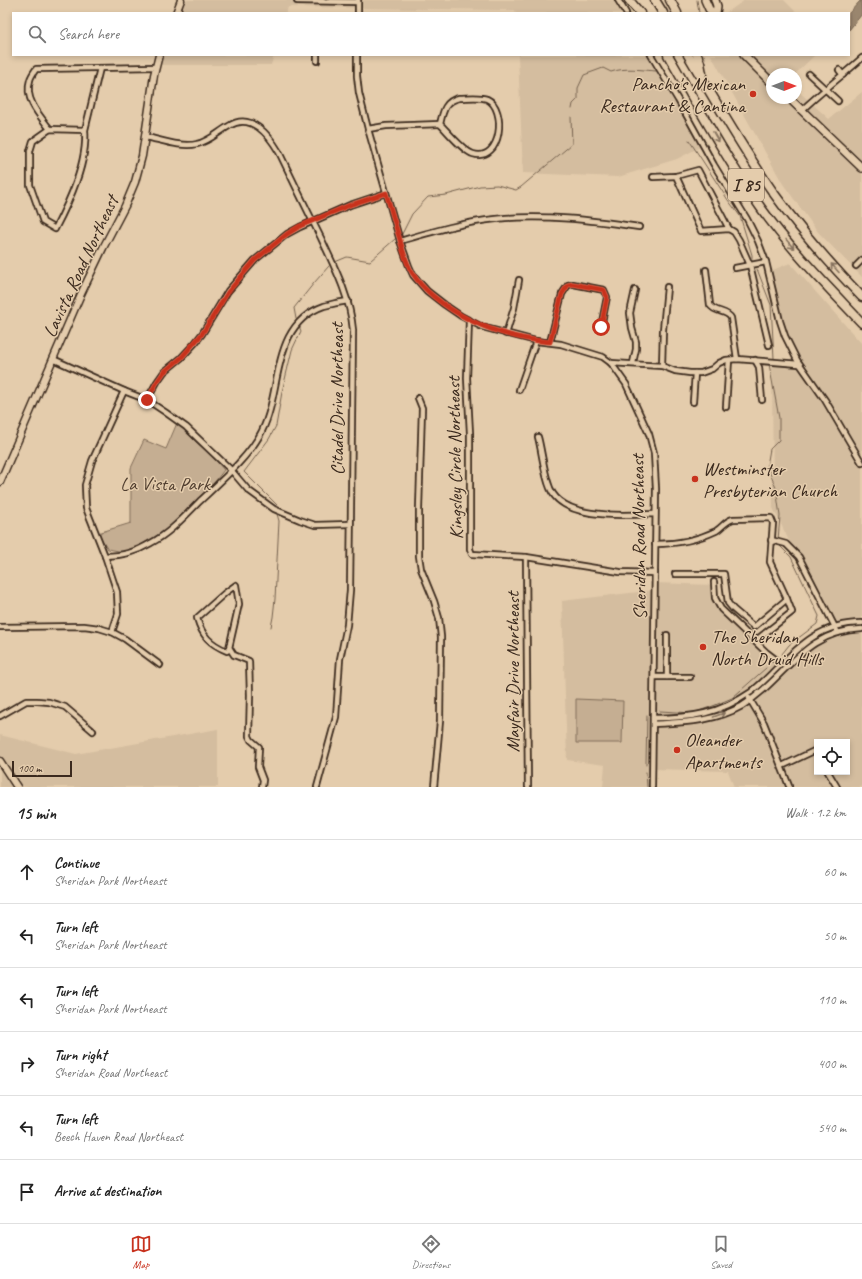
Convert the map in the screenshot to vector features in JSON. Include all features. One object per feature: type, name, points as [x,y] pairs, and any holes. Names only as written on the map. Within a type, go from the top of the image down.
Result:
[{"type":"highway","points":[[629,0],[640,12]]},
{"type":"highway","points":[[635,0],[641,12]]},
{"type":"highway","points":[[655,0],[662,12]]},
{"type":"highway","points":[[670,0],[676,12]]},
{"type":"highway","name":"I 85","points":[[669,56],[726,154],[761,208],[807,264],[862,323]]},
{"type":"highway","name":"I 85","points":[[689,56],[744,149],[776,196],[814,244],[862,296]]},
{"type":"highway","points":[[697,56],[704,81]]},
{"type":"main road","points":[[176,12],[181,0]]},
{"type":"main road","points":[[714,12],[717,6],[715,1]]},
{"type":"main road","points":[[706,2],[709,10],[712,12]]},
{"type":"main road","name":"Lavista Road Northeast","points":[[0,481],[87,279],[129,197],[139,168],[146,138],[152,90],[160,56]]},
{"type":"main road","points":[[745,56],[766,77]]},
{"type":"main road","points":[[796,104],[862,168]]},
{"type":"main road","points":[[0,761],[18,787]]},
{"type":"street","points":[[618,0],[625,12]]},
{"type":"street","points":[[297,1],[358,1],[358,12]]},
{"type":"street","points":[[317,56],[317,61]]},
{"type":"street","name":"Sheridan Road Northeast","points":[[357,56],[359,94],[400,241],[413,275],[427,291],[445,305],[482,327],[536,341],[561,344],[603,357],[611,363],[626,384],[649,434],[654,453],[656,480],[652,787]]},
{"type":"street","points":[[652,56],[714,165],[747,219],[758,241],[766,262],[780,321],[785,336],[799,364],[825,400],[862,463]]},
{"type":"street","points":[[802,110],[825,88],[832,85],[862,58]]},
{"type":"street","points":[[50,129],[36,111],[30,97],[30,80],[36,68],[156,68]]},
{"type":"street","points":[[85,130],[50,129],[33,141],[30,151],[30,185],[43,222],[55,229],[67,206],[81,166],[86,140],[85,130],[100,68]]},
{"type":"street","points":[[839,70],[843,75]]},
{"type":"street","points":[[809,74],[838,101]]},
{"type":"street","points":[[368,129],[386,126],[440,124],[465,149],[473,154],[479,155],[486,154],[491,150],[498,136],[497,113],[491,102],[487,99],[459,98],[454,100],[445,107],[440,124]]},
{"type":"street","name":"Citadel Drive Northeast","points":[[146,138],[183,145],[196,144],[210,138],[234,123],[242,121],[260,128],[275,146],[340,278],[348,301],[353,330],[350,590],[347,625],[340,666],[336,717],[316,787]]},
{"type":"street","points":[[653,177],[676,176],[698,170],[729,229],[734,232],[739,240],[750,265],[768,345]]},
{"type":"street","points":[[676,176],[701,231],[729,229]]},
{"type":"street","points":[[147,400],[164,372],[181,358],[202,334],[228,292],[255,260],[287,234],[300,226],[350,205],[386,193]]},
{"type":"street","points":[[400,241],[496,219],[565,217],[640,227]]},
{"type":"street","points":[[856,266],[862,260]]},
{"type":"street","points":[[735,268],[766,262]]},
{"type":"street","points":[[706,270],[710,305],[712,309],[730,315],[737,359]]},
{"type":"street","points":[[506,334],[514,308],[519,280]]},
{"type":"street","points":[[550,342],[562,294],[568,285],[573,284],[604,290],[607,297],[601,327]]},
{"type":"street","points":[[662,366],[663,330],[667,287]]},
{"type":"street","points":[[633,363],[636,342],[630,313],[635,290]]},
{"type":"street","points":[[105,556],[128,554],[152,543],[181,520],[231,470],[251,447],[262,430],[270,410],[284,346],[291,330],[298,322],[312,311],[323,306],[348,301]]},
{"type":"street","name":"Kingsley Circle Northeast","points":[[469,320],[467,378],[470,433],[470,549],[472,554],[526,557],[620,572],[655,573]]},
{"type":"street","points":[[519,390],[536,341]]},
{"type":"street","points":[[53,359],[147,400],[181,423],[231,470],[248,490],[276,510],[315,525],[350,524]]},
{"type":"street","points":[[611,363],[633,363],[662,366],[675,371],[695,373],[701,373],[712,369],[719,363],[737,359],[799,364]]},
{"type":"street","points":[[726,407],[729,360]]},
{"type":"street","points":[[755,360],[759,367],[762,400]]},
{"type":"street","points":[[692,402],[695,373]]},
{"type":"street","points":[[112,632],[118,614],[116,588],[86,508],[85,485],[90,465],[124,391]]},
{"type":"street","points":[[418,398],[422,408],[419,556],[421,569],[439,618],[442,637],[440,721],[434,787]]},
{"type":"street","points":[[538,437],[550,488],[562,503],[580,510],[606,515],[655,514]]},
{"type":"street","points":[[655,544],[671,544],[696,539],[716,531],[727,520],[771,518],[773,523],[770,562],[792,612],[755,641]]},
{"type":"street","points":[[771,540],[786,544],[799,557],[836,626],[838,633]]},
{"type":"street","name":"Mayfair Drive Northeast","points":[[526,557],[528,787]]},
{"type":"street","points":[[675,574],[724,574],[728,602],[733,609],[754,627],[787,599]]},
{"type":"street","points":[[725,587],[715,584],[715,598],[721,609],[783,666]]},
{"type":"street","points":[[230,649],[227,652],[214,646],[200,629],[198,618],[236,585],[239,604],[229,648],[230,649],[234,655],[249,660],[249,736],[251,740],[259,747],[258,767],[263,780],[262,787]]},
{"type":"street","points":[[653,721],[697,721],[713,718],[729,712],[750,700],[767,686],[797,648],[811,638],[836,626],[862,623]]},
{"type":"street","points":[[0,627],[84,626],[112,632],[125,639],[160,665]]},
{"type":"street","points":[[653,721],[700,715],[727,706],[747,695],[814,643],[838,633],[862,629]]},
{"type":"street","points":[[667,635],[667,677]]},
{"type":"street","points":[[654,677],[690,677]]},
{"type":"street","points":[[747,695],[764,723],[789,786]]},
{"type":"street","points":[[0,716],[26,701],[49,702],[65,707],[93,731]]},
{"type":"street","points":[[782,766],[814,752]]},
{"type":"street","points":[[830,775],[837,787]]},
{"type":"shaded area","points":[[184,0],[620,0],[626,12],[516,12],[515,10],[288,7],[286,12],[178,12]]},
{"type":"shaded area","points":[[745,0],[784,0],[796,12],[727,12]]},
{"type":"shaded area","points":[[861,0],[862,14],[850,29],[850,12]]},
{"type":"shaded area","points":[[162,56],[274,56],[271,65],[160,65]]},
{"type":"shaded area","points":[[518,56],[651,56],[704,145],[677,159],[618,177],[523,173]]},
{"type":"shaded area","points":[[712,56],[814,56],[801,68],[766,68],[766,104],[802,104],[802,94],[829,119],[862,92],[862,277],[818,232],[783,184]]},
{"type":"shaded area","points":[[790,263],[862,344],[862,787],[734,787],[728,771],[653,769],[653,787],[603,787],[605,765],[567,760],[562,601],[655,590],[655,583],[713,585],[728,617],[780,669],[791,658],[832,628],[773,508],[772,363],[802,366],[780,324],[768,272]]},
{"type":"shaded area","points":[[218,729],[218,787],[0,787],[0,735],[76,754]]},
{"type":"green space","name":"La Vista Park","points":[[177,423],[212,456],[224,470],[210,488],[200,496],[169,528],[136,548],[124,552],[108,549],[98,533],[131,523],[131,468],[144,440],[166,449]]},
{"type":"green space","points":[[576,699],[623,701],[622,743],[576,743]]},
{"type":"waterway","points":[[697,0],[699,12]]},
{"type":"waterway","points":[[572,109],[573,104],[578,99],[578,88],[584,75],[603,68],[611,72],[627,69],[656,71]]},
{"type":"waterway","points":[[402,234],[412,214],[428,197],[446,195],[480,186],[497,185],[516,190],[521,187],[572,144],[571,117]]},
{"type":"waterway","points":[[689,140],[740,216],[752,258]]},
{"type":"waterway","points":[[335,262],[347,257],[370,261],[395,239]]},
{"type":"waterway","points":[[296,319],[294,308],[329,266]]},
{"type":"waterway","points":[[757,269],[771,305],[774,358]]},
{"type":"waterway","points":[[278,506],[244,472],[269,439],[276,426],[292,350],[301,331],[299,326]]},
{"type":"waterway","points":[[769,364],[779,418],[779,440],[770,449],[767,466],[776,488],[780,516],[778,540]]},
{"type":"waterway","points":[[271,627],[275,599],[279,521],[277,514]]},
{"type":"waterway","points":[[778,544],[791,557],[819,616],[817,624],[789,645],[782,654]]},
{"type":"waterway","points":[[660,711],[693,713],[713,706],[732,698],[766,668]]},
{"type":"waterway","points":[[646,765],[647,715]]},
{"type":"waterway","points":[[646,772],[647,787]]},
{"type":"place","name":"Pancho's Mexican Restaurant & Cantina","points":[[753,94]]},
{"type":"place","name":"Westminster Presbyterian Church","points":[[695,479]]},
{"type":"place","name":"The Sheridan North Druid Hills","points":[[703,647]]},
{"type":"place","name":"Oleander Apartments","points":[[677,750]]},
{"type":"route","points":[[147,400],[164,372],[181,358],[202,334],[234,284],[255,260],[270,247],[300,226],[350,205],[386,193],[400,241],[413,275],[427,291],[461,316],[482,327],[495,331],[536,341],[550,342],[564,288],[573,284],[604,290],[606,293],[607,297],[601,327]]}]
